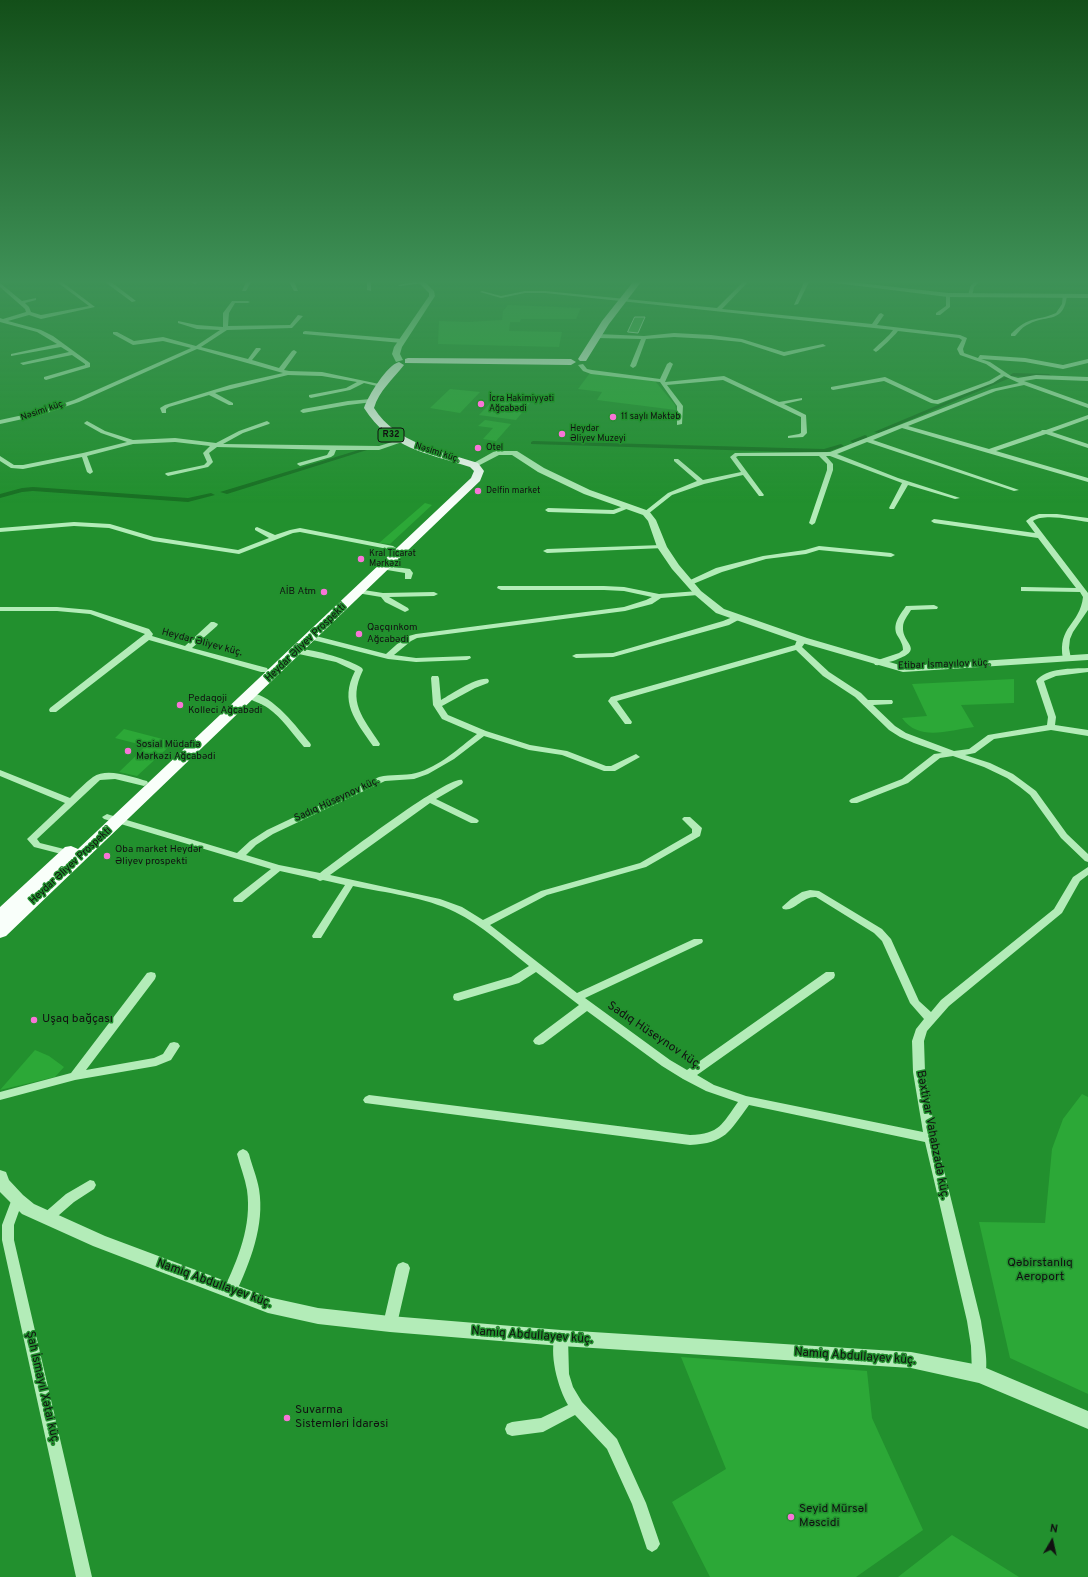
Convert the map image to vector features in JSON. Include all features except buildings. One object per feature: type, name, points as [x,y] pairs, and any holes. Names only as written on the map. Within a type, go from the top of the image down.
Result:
[{"type":"main road","points":[[371,401],[381,385],[402,362],[582,362],[586,356]]},
{"type":"main road","name":"Nəsimi küç.","points":[[371,401],[369,408],[376,419],[390,433],[402,441],[474,465]]},
{"type":"main road","points":[[0,916],[69,853],[113,819],[144,783],[470,475],[474,465]]},
{"type":"main road","name":"Heydar Əliyev Prospekti","points":[[0,932],[113,819],[250,696],[476,480],[479,471],[474,465]]},
{"type":"street","points":[[23,364],[61,356]]},
{"type":"street","points":[[46,378],[88,366],[87,363],[77,356]]},
{"type":"street","name":"Nəsimi küç.","points":[[0,422],[37,414],[114,385],[179,356]]},
{"type":"street","points":[[227,356],[289,373],[322,374],[381,385]]},
{"type":"street","points":[[249,361],[253,356]]},
{"type":"street","points":[[280,371],[291,356]]},
{"type":"street","points":[[397,356],[402,362]]},
{"type":"street","points":[[633,366],[637,356]]},
{"type":"street","points":[[968,356],[988,363],[1003,375],[1088,406]]},
{"type":"street","points":[[971,357],[1025,360],[1063,367],[1088,361]]},
{"type":"street","points":[[582,362],[585,370],[591,372],[664,382],[724,378],[804,416],[804,433],[801,436],[790,437]]},
{"type":"street","points":[[664,382],[670,364]]},
{"type":"street","points":[[164,412],[163,408],[166,406],[232,386],[289,373]]},
{"type":"street","points":[[833,388],[885,379],[933,402],[938,402],[991,382],[1003,375]]},
{"type":"street","points":[[1017,380],[1032,378],[1088,379]]},
{"type":"street","points":[[311,396],[348,389],[362,382]]},
{"type":"street","points":[[664,382],[680,406],[679,424]]},
{"type":"street","points":[[761,495],[733,457],[737,454],[831,454],[994,390],[1024,383]]},
{"type":"street","points":[[210,393],[231,404]]},
{"type":"street","points":[[778,404],[800,399]]},
{"type":"street","points":[[303,411],[348,402],[371,401]]},
{"type":"street","points":[[988,452],[1044,431],[1088,417]]},
{"type":"street","points":[[87,423],[103,432],[134,442]]},
{"type":"street","points":[[168,474],[210,464],[206,453],[215,445],[241,432],[267,423]]},
{"type":"street","points":[[902,426],[1088,480]]},
{"type":"street","points":[[1044,431],[1088,446]]},
{"type":"street","points":[[871,432],[880,436]]},
{"type":"street","points":[[0,458],[13,467],[24,467],[84,455],[134,442],[175,440],[215,445],[334,448],[379,448],[402,441]]},
{"type":"street","points":[[868,440],[1016,490]]},
{"type":"street","points":[[300,464],[329,456],[333,452],[334,448]]},
{"type":"street","points":[[474,465],[498,453],[514,453],[541,470],[587,492],[646,513],[670,494],[702,482],[745,473]]},
{"type":"street","points":[[831,454],[906,482],[956,498]]},
{"type":"street","points":[[84,455],[90,472]]},
{"type":"street","points":[[812,523],[830,470],[830,464],[822,455]]},
{"type":"street","points":[[676,460],[702,482]]},
{"type":"street","points":[[892,508],[906,482]]},
{"type":"street","points":[[548,510],[614,512],[627,507]]},
{"type":"street","name":"Etibar İsmayılov küç.","points":[[646,513],[652,520],[662,548],[675,568],[690,582],[698,593],[720,610],[801,644],[903,669],[1088,657]]},
{"type":"street","points":[[1067,659],[1064,645],[1067,636],[1086,610],[1088,604],[1087,597],[1028,521],[1030,518],[1044,516],[1088,520]]},
{"type":"street","points":[[934,521],[1039,536]]},
{"type":"street","points":[[0,530],[74,524],[110,526],[153,539],[239,552],[292,531],[300,530],[393,548]]},
{"type":"street","points":[[257,529],[275,538]]},
{"type":"street","points":[[547,551],[662,548]]},
{"type":"street","points":[[690,582],[719,570],[765,557],[806,552],[819,548],[890,554]]},
{"type":"street","points":[[384,567],[407,571],[409,573],[408,577]]},
{"type":"street","points":[[501,588],[624,589],[659,596],[698,593]]},
{"type":"street","points":[[1024,588],[1081,590]]},
{"type":"street","points":[[360,591],[382,595],[434,594]]},
{"type":"street","points":[[382,595],[405,610]]},
{"type":"street","points":[[388,657],[408,638],[416,636],[625,609],[648,602],[659,596]]},
{"type":"street","points":[[878,663],[902,655],[907,650],[899,630],[899,625],[909,608],[934,607]]},
{"type":"street","name":"Heydar Əliyev küç.","points":[[0,609],[57,609],[91,612],[146,631],[149,634],[148,637],[264,670]]},
{"type":"street","points":[[576,656],[613,655],[726,623],[738,618]]},
{"type":"street","points":[[186,649],[214,624]]},
{"type":"street","points":[[53,710],[148,637]]},
{"type":"street","points":[[312,637],[388,657],[416,660],[467,658]]},
{"type":"street","points":[[628,722],[612,701],[614,699],[801,644]]},
{"type":"street","name":"Etibar İsmayılov küç.","points":[[801,644],[826,674],[858,695],[892,728],[903,735],[987,765],[1010,776],[1033,793],[1064,836],[1088,859]]},
{"type":"street","points":[[297,651],[347,664],[356,667],[359,670],[351,688],[351,701],[376,744]]},
{"type":"street","points":[[1051,727],[1052,717],[1040,681],[1042,678],[1051,674],[1088,670]]},
{"type":"street","points":[[435,678],[437,705],[445,717],[483,734],[529,747],[564,753],[604,768],[612,769],[636,757]]},
{"type":"street","points":[[437,705],[456,696],[474,684],[485,681]]},
{"type":"street","points":[[250,696],[264,700],[272,706],[308,745]]},
{"type":"street","points":[[866,703],[888,702]]},
{"type":"street","name":"Etibar İsmayılov küç.","points":[[854,801],[905,781],[937,756],[972,751],[991,737],[1051,727],[1088,733]]},
{"type":"street","name":"Sadıq Hüseynov küç.","points":[[238,857],[253,843],[270,832],[382,779],[391,776],[408,777],[420,774],[454,755],[483,734]]},
{"type":"street","points":[[0,773],[71,802]]},
{"type":"street","points":[[69,853],[37,845],[32,839],[97,778],[105,775],[144,783]]},
{"type":"street","points":[[320,878],[429,799],[459,782]]},
{"type":"street","points":[[429,799],[474,821]]},
{"type":"street","name":"Sadıq Hüseynov küç.","points":[[113,819],[278,868],[320,878],[436,901],[458,909],[483,924],[586,1006],[666,1063],[710,1088],[746,1100],[930,1138]]},
{"type":"street","points":[[483,924],[544,893],[643,865],[697,834],[697,828],[687,819]]},
{"type":"street","points":[[238,900],[278,868]]},
{"type":"street","name":"Bəxtiyar Vahabzadə küç.","points":[[978,1374],[978,1346],[974,1321],[930,1138],[917,1051],[922,1030],[930,1018],[945,1003],[1048,921],[1058,911],[1076,879],[1088,870]]},
{"type":"street","points":[[317,936],[350,884]]},
{"type":"street","points":[[787,907],[805,894],[813,892],[819,894],[878,931],[886,939],[915,1003],[930,1018]]},
{"type":"street","points":[[576,998],[698,941]]},
{"type":"street","points":[[458,997],[515,980],[536,967]]},
{"type":"street","points":[[687,1076],[830,975]]},
{"type":"street","points":[[75,1076],[151,976]]},
{"type":"street","points":[[539,1041],[586,1006]]},
{"type":"street","points":[[0,1096],[75,1076],[156,1062],[167,1057],[174,1046]]},
{"type":"street","points":[[368,1100],[690,1140],[708,1140],[720,1135],[746,1100]]},
{"type":"street","points":[[230,1291],[245,1260],[251,1238],[254,1215],[253,1190],[243,1154]]},
{"type":"street","name":"Namiq Abdullayev küç.","points":[[0,1177],[3,1184],[17,1200],[28,1209],[99,1241],[268,1306],[292,1311],[390,1324],[561,1338],[911,1360],[978,1374],[1020,1390],[1088,1420]]},
{"type":"street","points":[[47,1218],[70,1198],[90,1185]]},
{"type":"street","name":"Şah İsmayıl Xətai küç.","points":[[17,1200],[8,1225],[8,1240],[84,1577]]},
{"type":"street","points":[[390,1324],[404,1268]]},
{"type":"street","points":[[561,1338],[561,1375],[567,1392],[577,1407],[612,1444],[639,1503],[652,1544]]},
{"type":"street","points":[[512,1429],[543,1425],[577,1407]]},
{"type":"green space","points":[[590,373],[655,381],[675,405],[676,410],[597,400],[602,392],[578,389]]},
{"type":"green space","points":[[450,389],[480,392],[460,413],[430,408]]},
{"type":"green space","points":[[499,394],[534,398],[516,420],[479,415]]},
{"type":"green space","points":[[485,420],[511,424],[496,441],[483,439],[493,428],[478,426]]},
{"type":"green space","points":[[425,503],[432,505],[390,544],[379,543]]},
{"type":"green space","points":[[1014,679],[1014,703],[961,705],[974,727],[945,732],[926,732],[917,730],[902,718],[927,716],[912,684]]},
{"type":"green space","points":[[124,729],[174,742],[137,776],[119,772],[146,746],[115,738]]},
{"type":"green space","points":[[35,1050],[49,1056],[64,1067],[55,1077],[0,1090]]},
{"type":"green space","name":"Qəbirstanlıq Aeroport","points":[[1082,1094],[1088,1097],[1088,1394],[1010,1358],[979,1222],[1045,1223],[1052,1149],[1063,1119]]},
{"type":"green space","points":[[681,1357],[867,1371],[872,1418],[923,1530],[856,1577],[710,1577],[672,1502],[726,1469]]},
{"type":"green space","points":[[952,1535],[1019,1577],[898,1577]]},
{"type":"waterway","points":[[1013,375],[1049,376]]},
{"type":"waterway","points":[[877,432],[1007,378]]},
{"type":"waterway","points":[[853,441],[865,437]]},
{"type":"waterway","points":[[533,443],[617,445]]},
{"type":"waterway","points":[[618,445],[824,451],[841,446]]},
{"type":"waterway","points":[[224,492],[364,450]]},
{"type":"waterway","points":[[0,496],[22,490],[33,489],[188,500],[211,495]]},
{"type":"place","name":"İcra Hakimiyyəti Ağcabədi","points":[[481,404]]},
{"type":"place","name":"11 saylı Məktəb","points":[[613,417]]},
{"type":"place","name":"Heydər Əliyev Muzeyi","points":[[562,434]]},
{"type":"place","name":"Otel","points":[[478,448]]},
{"type":"place","name":"Delfin market","points":[[478,491]]},
{"type":"place","name":"Kral Ticarət Mərkəzi","points":[[361,559]]},
{"type":"place","name":"AİB Atm","points":[[324,592]]},
{"type":"place","name":"Qaçqınkom Ağcabədi","points":[[359,634]]},
{"type":"place","name":"Pedaqoji Kolleci Ağcabədi","points":[[180,705]]},
{"type":"place","name":"Sosial Müdafiə Mərkəzi Ağcabədi","points":[[128,751]]},
{"type":"place","name":"Oba market Heydər Əliyev prospekti","points":[[107,856]]},
{"type":"place","name":"Uşaq bağçası","points":[[34,1020]]},
{"type":"place","name":"Suvarma Sistemləri İdarəsi","points":[[287,1418]]},
{"type":"place","name":"Seyid Mürsəl Məscidi","points":[[791,1517]]}]
